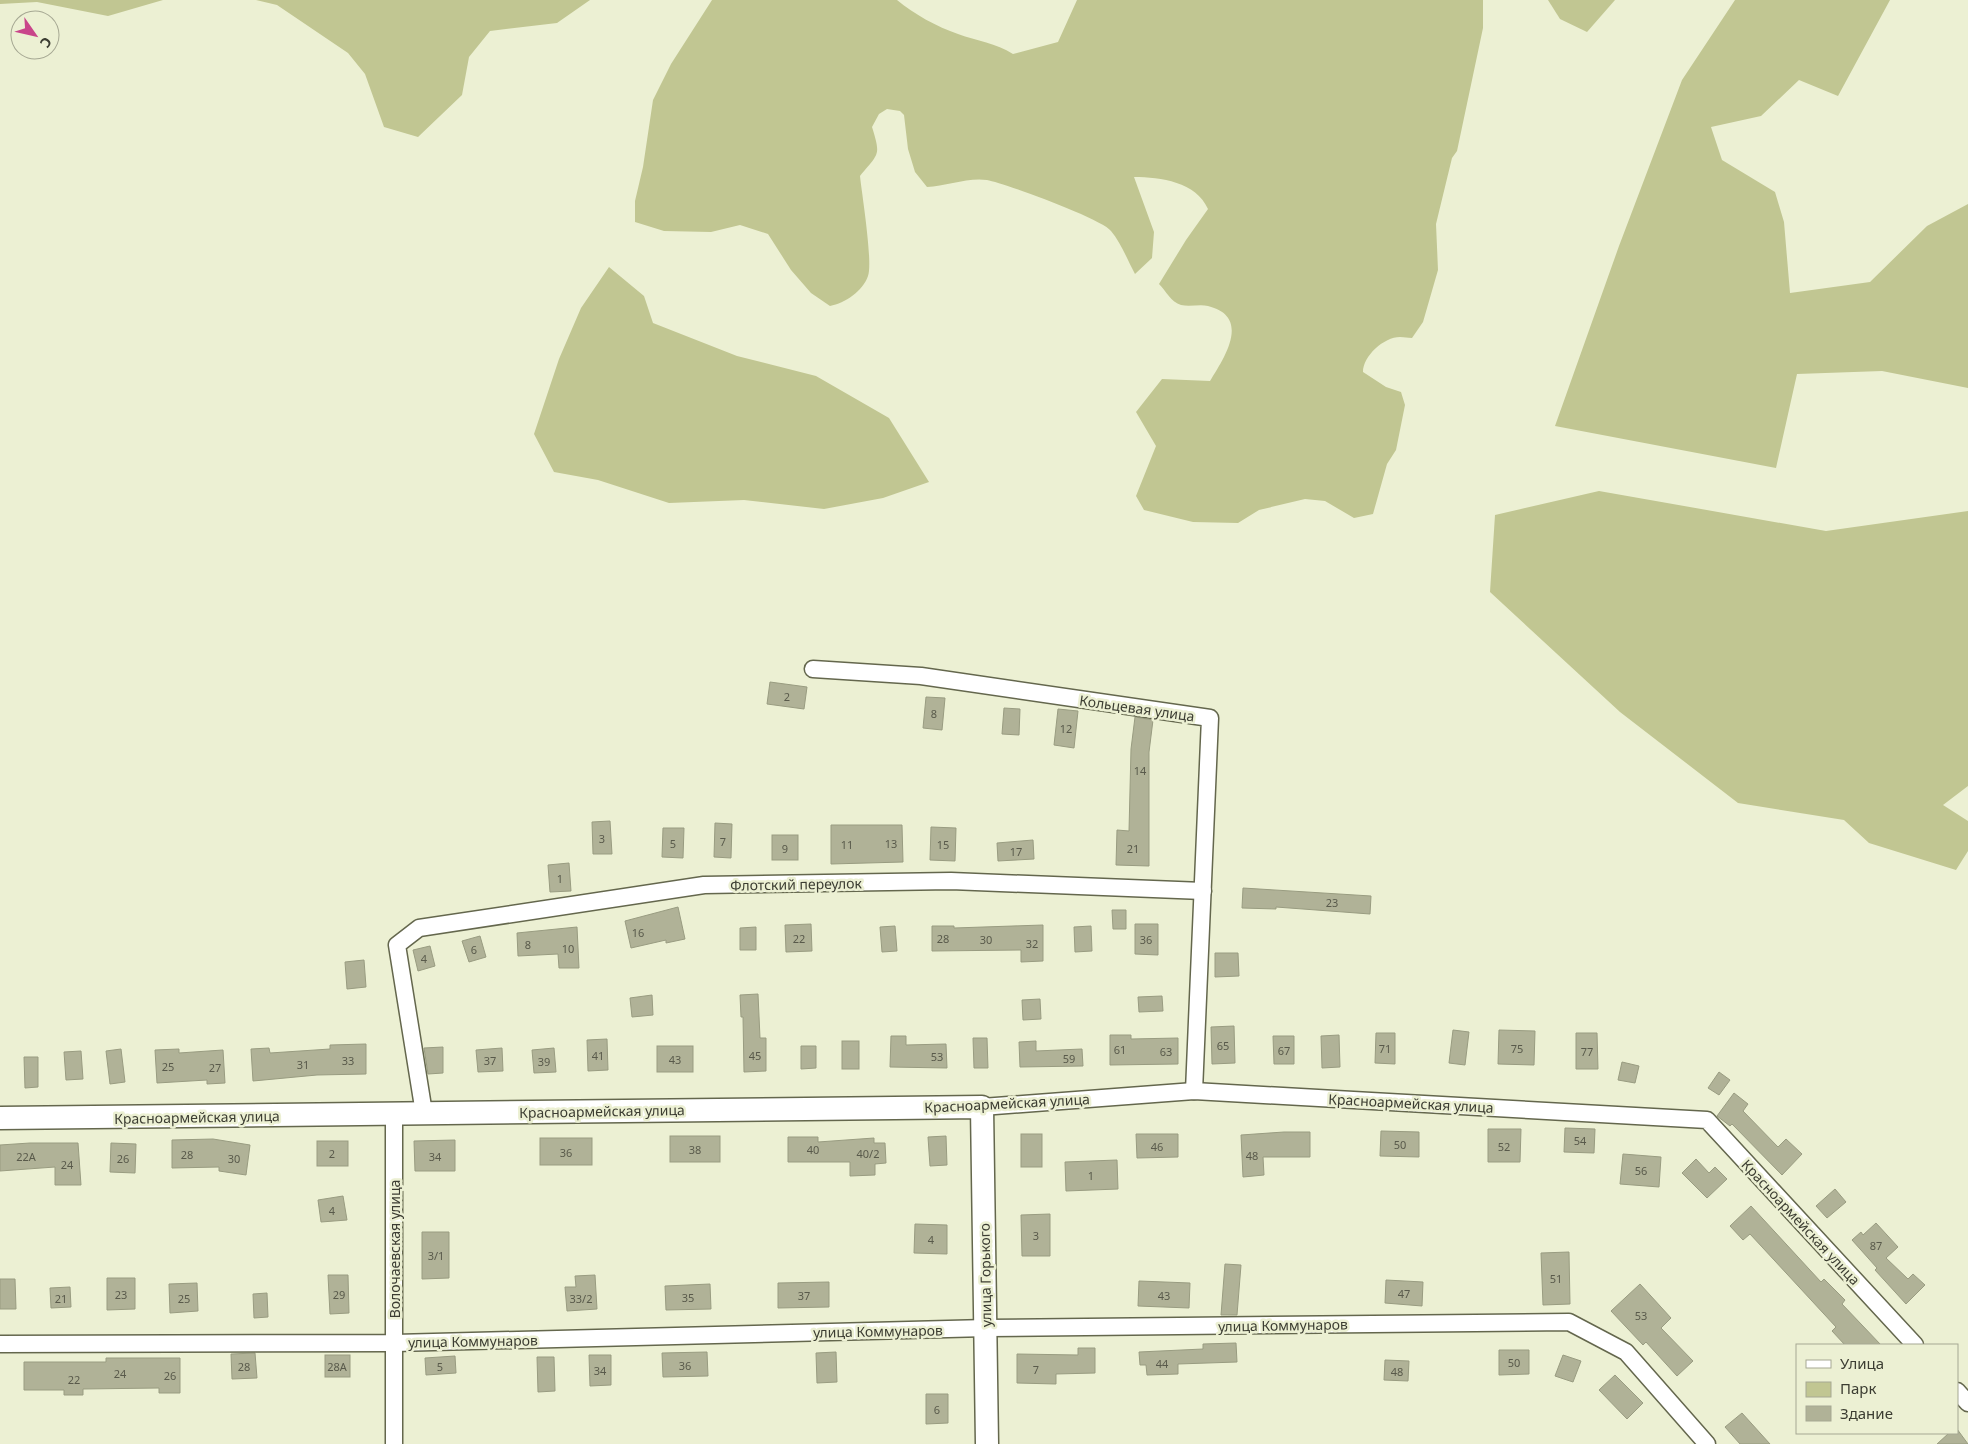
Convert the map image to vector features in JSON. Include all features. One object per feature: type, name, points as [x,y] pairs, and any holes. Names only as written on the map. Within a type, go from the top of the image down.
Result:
[{"type":"street","name":"Кольцевая улица","points":[[813,669],[921,676],[1210,718],[1194,1091]]},
{"type":"street","name":"Флотский переулок","points":[[424,1113],[397,945],[419,928],[704,885],[951,881],[1203,891]]},
{"type":"street","name":"Красноармейская улица","points":[[0,1118],[982,1107],[1194,1091],[1707,1120],[1914,1344]]},
{"type":"street","name":"улица Горького","points":[[982,1107],[987,1328],[987,1444]]},
{"type":"street","name":"Волочаевская улица","points":[[394,1115],[394,1444]]},
{"type":"street","name":"улица Коммунаров","points":[[0,1344],[395,1343],[987,1328],[1569,1322],[1626,1352],[1707,1444]]},
{"type":"street","points":[[1958,1391],[1968,1403]]},
{"type":"green space","points":[[0,0],[163,0],[108,16],[37,2],[0,4]]},
{"type":"green space","points":[[256,0],[590,0],[557,23],[490,31],[469,57],[462,95],[418,137],[384,127],[365,74],[348,53],[277,5]]},
{"type":"green space","points":[[712,0],[897,0],[918,15],[942,28],[1007,50],[1013,54],[1058,42],[1077,0],[1483,0],[1483,28],[1457,151],[1452,158],[1436,224],[1438,270],[1423,322],[1412,338],[1394,338],[1381,344],[1370,354],[1364,366],[1363,372],[1386,387],[1401,392],[1405,405],[1396,450],[1387,464],[1373,514],[1354,518],[1325,501],[1305,499],[1259,510],[1238,523],[1193,522],[1144,510],[1136,496],[1156,446],[1136,412],[1162,379],[1210,381],[1222,361],[1231,339],[1232,328],[1229,319],[1221,311],[1202,305],[1184,306],[1177,304],[1159,284],[1208,209],[1195,193],[1177,183],[1155,178],[1134,177],[1154,232],[1152,258],[1135,274],[1111,231],[1104,225],[1072,210],[987,180],[980,179],[927,187],[915,172],[908,149],[904,115],[900,111],[887,109],[879,114],[872,127],[877,144],[875,158],[860,176],[868,243],[868,276],[862,287],[853,296],[830,306],[811,293],[791,270],[768,234],[740,225],[711,232],[664,231],[635,222],[635,201],[643,167],[653,100],[671,64]]},
{"type":"green space","points":[[1548,0],[1615,0],[1587,32],[1560,19]]},
{"type":"green space","points":[[1735,0],[1890,0],[1838,96],[1799,80],[1761,116],[1711,127],[1722,160],[1775,192],[1784,222],[1790,293],[1870,282],[1927,226],[1968,204],[1968,388],[1882,371],[1797,374],[1776,468],[1555,426],[1619,246],[1682,80]]},
{"type":"green space","points":[[609,267],[644,296],[653,323],[737,356],[816,376],[889,418],[929,482],[883,498],[824,509],[744,500],[669,503],[598,480],[554,472],[534,434],[559,359],[581,308]]},
{"type":"green space","points":[[1599,491],[1826,531],[1968,511],[1968,786],[1943,805],[1968,821],[1968,851],[1956,870],[1869,843],[1844,820],[1738,803],[1620,712],[1490,592],[1495,515]]},
{"type":"building","points":[[770,682],[807,687],[804,709],[767,704]]},
{"type":"building","points":[[926,697],[945,698],[942,730],[923,728]]},
{"type":"building","points":[[1004,708],[1020,709],[1019,735],[1002,734]]},
{"type":"building","points":[[1058,709],[1078,711],[1074,748],[1054,745]]},
{"type":"building","points":[[1135,717],[1153,720],[1149,752],[1149,866],[1116,865],[1117,830],[1129,831],[1131,749]]},
{"type":"building","points":[[610,821],[612,854],[593,854],[592,822]]},
{"type":"building","points":[[715,823],[732,824],[731,858],[714,857]]},
{"type":"building","points":[[831,825],[902,825],[903,862],[831,864]]},
{"type":"building","points":[[931,827],[956,828],[955,861],[930,860]]},
{"type":"building","points":[[663,828],[684,828],[683,858],[662,857]]},
{"type":"building","points":[[772,835],[798,835],[798,860],[772,860]]},
{"type":"building","points":[[1033,840],[1034,859],[998,861],[997,843]]},
{"type":"building","points":[[569,863],[571,891],[550,892],[548,865]]},
{"type":"building","points":[[1243,888],[1371,896],[1370,914],[1276,907],[1276,909],[1242,908]]},
{"type":"building","points":[[678,907],[685,939],[666,943],[666,940],[631,948],[625,921]]},
{"type":"building","points":[[1112,910],[1126,910],[1126,929],[1113,929]]},
{"type":"building","points":[[811,924],[812,951],[786,952],[785,925]]},
{"type":"building","points":[[1135,924],[1158,924],[1158,955],[1135,954]]},
{"type":"building","points":[[1043,925],[1043,961],[1021,962],[1021,950],[932,951],[932,926],[954,926],[954,928]]},
{"type":"building","points":[[895,926],[897,951],[882,952],[880,927]]},
{"type":"building","points":[[1091,926],[1092,951],[1075,952],[1074,927]]},
{"type":"building","points":[[577,927],[579,968],[559,968],[558,954],[518,956],[517,933]]},
{"type":"building","points":[[756,927],[756,950],[740,950],[740,928]]},
{"type":"building","points":[[480,936],[486,957],[469,962],[462,941]]},
{"type":"building","points":[[430,946],[435,966],[418,971],[413,950]]},
{"type":"building","points":[[1215,953],[1238,953],[1239,976],[1215,977]]},
{"type":"building","points":[[364,960],[366,987],[347,989],[345,962]]},
{"type":"building","points":[[758,994],[760,1038],[766,1038],[766,1071],[744,1072],[743,1017],[741,1017],[740,995]]},
{"type":"building","points":[[652,995],[653,1015],[632,1017],[630,998]]},
{"type":"building","points":[[1162,996],[1163,1011],[1139,1012],[1138,997]]},
{"type":"building","points":[[1040,999],[1041,1019],[1023,1020],[1022,1000]]},
{"type":"building","points":[[1234,1026],[1235,1063],[1212,1064],[1211,1027]]},
{"type":"building","points":[[1453,1030],[1469,1032],[1465,1065],[1449,1063]]},
{"type":"building","points":[[1499,1030],[1535,1031],[1534,1065],[1498,1064]]},
{"type":"building","points":[[1376,1033],[1395,1033],[1395,1064],[1375,1063]]},
{"type":"building","points":[[1576,1033],[1597,1033],[1598,1069],[1576,1069]]},
{"type":"building","points":[[1110,1035],[1131,1035],[1131,1039],[1178,1038],[1178,1064],[1110,1065]]},
{"type":"building","points":[[1339,1035],[1340,1067],[1322,1068],[1321,1036]]},
{"type":"building","points":[[891,1036],[906,1036],[906,1045],[946,1044],[947,1068],[890,1067]]},
{"type":"building","points":[[1273,1036],[1294,1036],[1294,1064],[1274,1064]]},
{"type":"building","points":[[973,1038],[987,1038],[988,1068],[974,1068]]},
{"type":"building","points":[[607,1039],[608,1070],[588,1071],[587,1040]]},
{"type":"building","points":[[842,1041],[859,1041],[859,1069],[842,1069]]},
{"type":"building","points":[[1036,1041],[1036,1051],[1082,1049],[1083,1066],[1020,1067],[1019,1042]]},
{"type":"building","points":[[366,1044],[366,1074],[317,1075],[253,1081],[251,1049],[269,1048],[270,1053],[330,1049],[330,1045]]},
{"type":"building","points":[[657,1046],[693,1046],[693,1072],[657,1072]]},
{"type":"building","points":[[801,1046],[816,1046],[816,1068],[801,1069]]},
{"type":"building","points":[[443,1047],[443,1073],[428,1074],[424,1048]]},
{"type":"building","points":[[502,1048],[503,1071],[478,1072],[476,1050]]},
{"type":"building","points":[[554,1048],[556,1072],[534,1073],[532,1050]]},
{"type":"building","points":[[121,1049],[125,1082],[110,1084],[106,1051]]},
{"type":"building","points":[[179,1049],[179,1053],[223,1050],[225,1083],[207,1084],[207,1080],[157,1083],[155,1050]]},
{"type":"building","points":[[81,1051],[83,1079],[66,1080],[64,1052]]},
{"type":"building","points":[[24,1057],[38,1057],[38,1087],[25,1088]]},
{"type":"building","points":[[1622,1062],[1639,1066],[1635,1083],[1618,1080]]},
{"type":"building","points":[[1719,1072],[1730,1080],[1719,1095],[1708,1088]]},
{"type":"building","points":[[1734,1093],[1748,1104],[1743,1111],[1778,1147],[1786,1139],[1802,1154],[1782,1175],[1732,1124],[1730,1126],[1717,1116]]},
{"type":"building","points":[[1565,1128],[1595,1129],[1594,1153],[1564,1152]]},
{"type":"building","points":[[1488,1129],[1521,1129],[1520,1162],[1488,1162]]},
{"type":"building","points":[[1381,1131],[1419,1132],[1419,1157],[1380,1156]]},
{"type":"building","points":[[1310,1132],[1310,1157],[1263,1157],[1264,1175],[1243,1177],[1241,1135]]},
{"type":"building","points":[[1021,1134],[1042,1134],[1042,1167],[1021,1167]]},
{"type":"building","points":[[1136,1134],[1178,1134],[1178,1157],[1137,1158]]},
{"type":"building","points":[[670,1136],[720,1136],[720,1162],[670,1162]]},
{"type":"building","points":[[946,1136],[947,1165],[930,1166],[928,1137]]},
{"type":"building","points":[[788,1137],[818,1137],[818,1142],[874,1138],[874,1143],[885,1143],[886,1163],[875,1164],[875,1175],[850,1176],[850,1162],[788,1162]]},
{"type":"building","points":[[540,1138],[592,1138],[592,1165],[540,1165]]},
{"type":"building","points":[[213,1139],[250,1145],[246,1175],[219,1171],[219,1167],[172,1168],[172,1140]]},
{"type":"building","points":[[455,1140],[455,1171],[415,1171],[414,1141]]},
{"type":"building","points":[[317,1141],[348,1141],[348,1166],[317,1166]]},
{"type":"building","points":[[78,1143],[81,1185],[55,1185],[55,1167],[0,1171],[0,1145]]},
{"type":"building","points":[[111,1143],[136,1144],[135,1173],[110,1172]]},
{"type":"building","points":[[1623,1154],[1661,1157],[1659,1187],[1620,1184]]},
{"type":"building","points":[[1696,1159],[1709,1173],[1715,1167],[1727,1179],[1707,1198],[1682,1173]]},
{"type":"building","points":[[1117,1160],[1118,1189],[1066,1191],[1065,1162]]},
{"type":"building","points":[[1835,1189],[1846,1202],[1827,1218],[1816,1206]]},
{"type":"building","points":[[343,1196],[347,1220],[321,1222],[318,1200]]},
{"type":"building","points":[[1751,1206],[1821,1282],[1824,1279],[1845,1300],[1842,1304],[1880,1344],[1844,1344],[1832,1331],[1836,1327],[1750,1234],[1743,1240],[1730,1226]]},
{"type":"building","points":[[1050,1214],[1050,1256],[1022,1256],[1021,1215]]},
{"type":"building","points":[[1876,1223],[1898,1247],[1886,1258],[1908,1279],[1913,1274],[1925,1285],[1906,1304],[1875,1270],[1877,1268],[1852,1240],[1861,1232],[1863,1235]]},
{"type":"building","points":[[915,1224],[947,1225],[947,1254],[914,1253]]},
{"type":"building","points":[[422,1232],[449,1232],[449,1278],[422,1279]]},
{"type":"building","points":[[1569,1252],[1570,1304],[1543,1305],[1541,1253]]},
{"type":"building","points":[[1225,1264],[1241,1265],[1237,1315],[1221,1315]]},
{"type":"building","points":[[328,1275],[348,1275],[349,1313],[330,1314]]},
{"type":"building","points":[[595,1275],[597,1309],[567,1311],[565,1287],[576,1287],[575,1276]]},
{"type":"building","points":[[107,1278],[135,1278],[135,1309],[107,1310]]},
{"type":"building","points":[[0,1279],[15,1279],[16,1309],[0,1309]]},
{"type":"building","points":[[1386,1280],[1423,1282],[1422,1306],[1385,1303]]},
{"type":"building","points":[[1139,1281],[1190,1283],[1189,1308],[1138,1306]]},
{"type":"building","points":[[829,1282],[829,1307],[778,1308],[778,1283]]},
{"type":"building","points":[[197,1283],[198,1311],[170,1313],[169,1284]]},
{"type":"building","points":[[710,1284],[711,1309],[666,1310],[665,1286]]},
{"type":"building","points":[[1640,1284],[1671,1318],[1661,1328],[1693,1361],[1677,1376],[1646,1342],[1643,1345],[1611,1311]]},
{"type":"building","points":[[70,1287],[71,1307],[51,1308],[50,1288]]},
{"type":"building","points":[[267,1293],[268,1317],[254,1318],[253,1294]]},
{"type":"building","points":[[1236,1343],[1237,1362],[1178,1364],[1178,1374],[1147,1375],[1146,1365],[1140,1365],[1139,1352],[1203,1349],[1203,1344]]},
{"type":"building","points":[[1078,1348],[1095,1348],[1095,1373],[1056,1374],[1056,1384],[1017,1383],[1017,1354],[1078,1355]]},
{"type":"building","points":[[1499,1350],[1529,1350],[1529,1374],[1499,1375]]},
{"type":"building","points":[[707,1352],[708,1376],[663,1377],[662,1353]]},
{"type":"building","points":[[836,1352],[837,1382],[817,1383],[816,1353]]},
{"type":"building","points":[[255,1353],[257,1378],[232,1379],[231,1354]]},
{"type":"building","points":[[325,1355],[350,1355],[350,1377],[325,1377]]},
{"type":"building","points":[[589,1355],[611,1355],[611,1385],[590,1386]]},
{"type":"building","points":[[1563,1355],[1581,1361],[1573,1382],[1555,1376]]},
{"type":"building","points":[[455,1356],[456,1373],[426,1375],[425,1358]]},
{"type":"building","points":[[537,1357],[554,1357],[555,1391],[538,1392]]},
{"type":"building","points":[[106,1358],[180,1358],[180,1393],[159,1393],[159,1388],[83,1389],[83,1395],[64,1395],[64,1390],[24,1390],[24,1362],[106,1362]]},
{"type":"building","points":[[1385,1360],[1409,1361],[1408,1381],[1384,1380]]},
{"type":"building","points":[[1615,1375],[1643,1403],[1627,1419],[1599,1390]]},
{"type":"building","points":[[926,1394],[948,1394],[948,1423],[926,1424]]},
{"type":"building","points":[[1742,1413],[1770,1444],[1740,1444],[1725,1427]]},
{"type":"building","points":[[1958,1430],[1968,1444],[1937,1444],[1948,1434],[1958,1434]]}]
